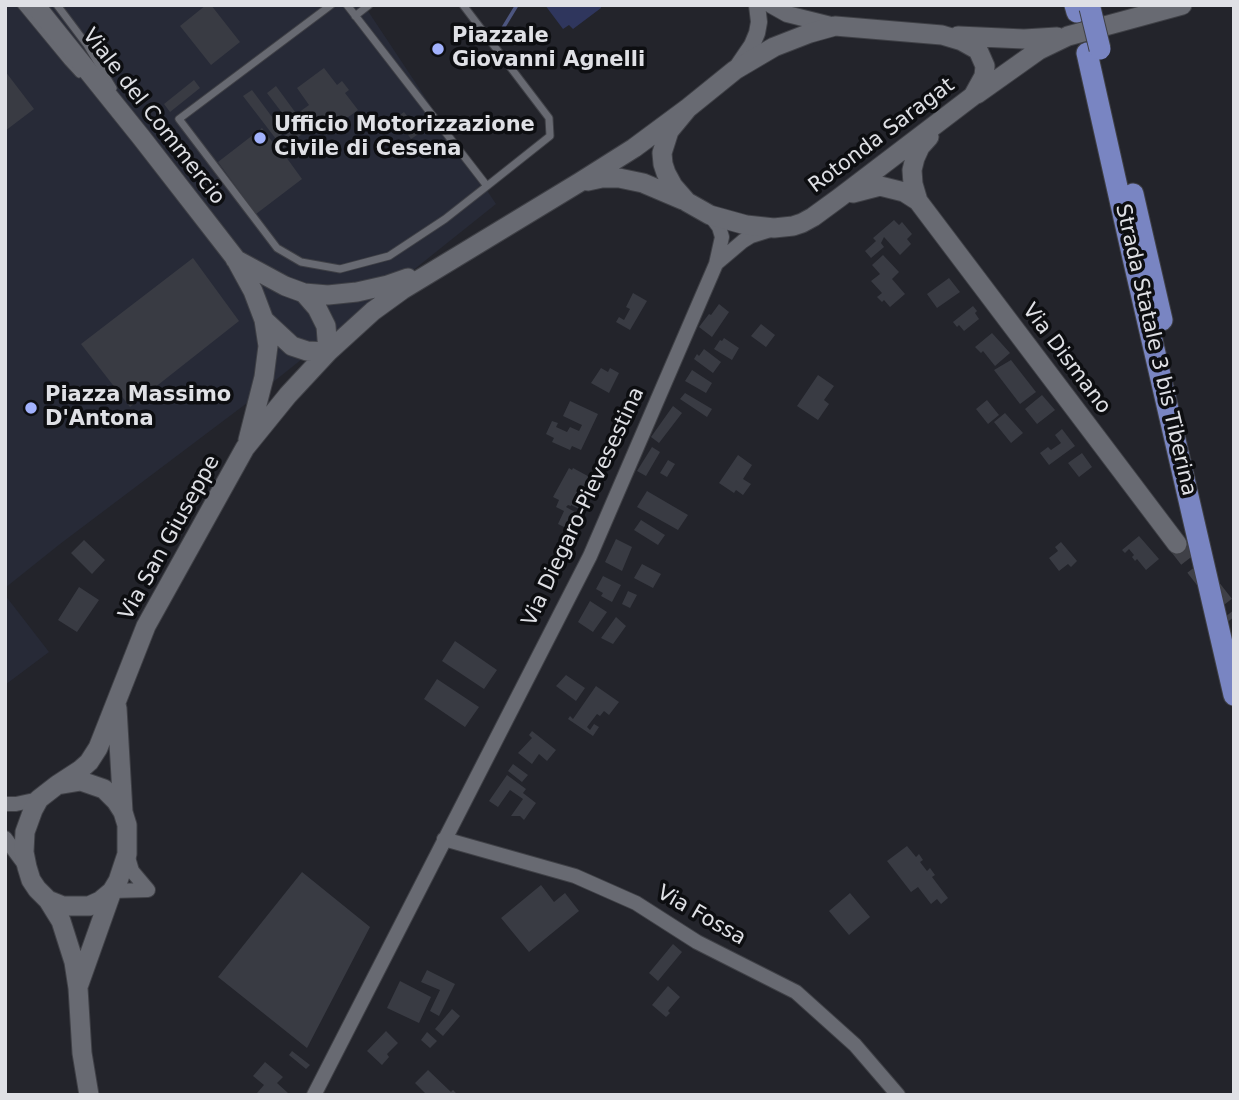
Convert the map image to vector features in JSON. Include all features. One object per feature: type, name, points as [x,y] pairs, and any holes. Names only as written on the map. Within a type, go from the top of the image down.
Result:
[{"type":"highway","name":"Strada Statale 3 bis Tiberina","points":[[1083,8],[1234,636]]},
{"type":"highway","name":"Strada Statale 3 bis Tiberina","points":[[1094,51],[1133,258],[1234,695]]},
{"type":"main road","name":"Viale del Commercio","points":[[35,5],[234,258],[253,291],[264,320],[268,345],[264,377],[245,448]]},
{"type":"main road","points":[[973,96],[1033,54],[1069,36],[1182,5]]},
{"type":"main road","name":"Rotonda Saragat","points":[[835,26],[942,35],[962,41],[978,50],[984,60],[984,76],[973,96],[802,223],[774,228],[746,225],[710,215],[687,202],[666,173],[662,153],[669,131],[688,108],[735,70],[774,47],[835,26]]},
{"type":"main road","points":[[942,35],[1024,39],[1069,36]]},
{"type":"main road","name":"Via San Giuseppe","points":[[57,785],[89,762],[98,748],[146,626],[245,448],[288,395],[328,352],[373,311],[402,290],[634,148],[688,108]]},
{"type":"main road","name":"Via Dismano","points":[[946,116],[920,147],[915,158],[912,170],[918,201],[1177,544]]},
{"type":"main road","name":"Via San Giuseppe","points":[[580,182],[620,178],[643,183],[687,202]]},
{"type":"main road","points":[[839,198],[862,189],[880,186],[904,192],[918,201]]},
{"type":"main road","name":"Viale del Commercio","points":[[234,258],[304,293],[328,295],[388,285],[435,269]]},
{"type":"main road","points":[[304,293],[317,308],[326,326],[328,352]]},
{"type":"main road","name":"Viale del Commercio","points":[[264,320],[292,346],[307,351],[328,352]]},
{"type":"main road","name":"Via San Giuseppe","points":[[117,701],[123,812]]},
{"type":"main road","points":[[78,988],[127,854],[127,825],[123,812],[104,789],[81,781],[57,785],[39,799],[25,832],[24,852],[31,880],[61,921],[74,962],[82,1053],[89,1095]]},
{"type":"main road","points":[[48,900],[63,906],[89,906],[112,891]]},
{"type":"street","points":[[735,70],[757,33],[757,5]]},
{"type":"street","points":[[771,5],[787,14],[835,26]]},
{"type":"street","name":"Via Diegaro-Pievesestina","points":[[314,1095],[590,556],[716,264],[722,237],[719,227],[710,215]]},
{"type":"street","name":"Via Diegaro-Pievesestina","points":[[716,264],[735,246],[751,236],[774,228]]},
{"type":"street","points":[[5,804],[39,799]]},
{"type":"street","points":[[5,838],[27,867]]},
{"type":"street","name":"Via Fossa","points":[[444,839],[575,876],[636,903],[697,942],[796,992],[855,1045],[898,1095]]},
{"type":"street","points":[[112,891],[153,893],[132,871],[127,854]]},
{"type":"lane","points":[[21,5],[68,62],[141,137]]},
{"type":"lane","points":[[57,5],[87,45],[141,137]]},
{"type":"lane","points":[[331,5],[179,119],[276,248],[301,262],[340,269],[389,257],[445,219],[550,136],[549,118],[463,5]]},
{"type":"lane","points":[[347,5],[487,186]]},
{"type":"lane","points":[[355,16],[369,5]]},
{"type":"shaded area","points":[[5,5],[364,5],[496,204],[247,403],[5,588]]},
{"type":"shaded area","points":[[545,5],[601,5],[601,8],[573,29],[569,25],[563,29]]},
{"type":"shaded area","points":[[5,595],[49,652],[5,685]]},
{"type":"building","points":[[206,5],[211,5],[240,42],[211,65],[180,26]]},
{"type":"building","name":"Ufficio Motorizzazione Civile di Cesena","points":[[324,68],[337,85],[342,81],[349,90],[345,93],[358,110],[329,131],[321,120],[281,150],[302,179],[256,214],[218,162],[262,128],[274,144],[304,121],[298,113],[309,105],[297,88]]},
{"type":"building","points":[[5,71],[34,109],[5,131]]},
{"type":"building","points":[[194,80],[200,88],[170,112],[164,104]]},
{"type":"building","points":[[276,86],[298,116],[289,122],[267,93]]},
{"type":"building","points":[[252,90],[284,133],[276,139],[243,96]]},
{"type":"building","points":[[404,112],[420,133],[411,139],[396,118]]},
{"type":"building","points":[[894,220],[899,225],[902,222],[912,234],[907,239],[911,244],[900,255],[884,237],[881,243],[884,247],[871,258],[865,251],[876,241],[873,238]]},
{"type":"building","points":[[883,255],[899,272],[892,279],[905,294],[890,307],[877,297],[882,293],[871,281],[880,274],[872,265]]},
{"type":"building","points":[[193,258],[239,321],[130,407],[81,344]]},
{"type":"building","points":[[949,278],[960,292],[937,308],[927,294]]},
{"type":"building","points":[[633,293],[647,301],[630,330],[616,322],[619,317],[624,320],[630,309],[626,307]]},
{"type":"building","points":[[719,304],[729,312],[712,337],[699,327]]},
{"type":"building","points":[[973,306],[979,319],[964,331],[953,322]]},
{"type":"building","points":[[761,324],[775,335],[766,347],[751,336]]},
{"type":"building","points":[[992,333],[1010,353],[995,366],[983,351],[981,353],[975,347]]},
{"type":"building","points":[[724,338],[739,348],[732,360],[714,349]]},
{"type":"building","points":[[704,349],[721,362],[713,373],[694,359]]},
{"type":"building","points":[[1011,360],[1036,392],[1020,404],[994,370]]},
{"type":"building","points":[[601,368],[608,372],[610,368],[619,373],[609,393],[591,383]]},
{"type":"building","points":[[692,370],[712,383],[706,393],[685,381]]},
{"type":"building","points":[[818,375],[834,386],[824,400],[829,404],[818,420],[797,406]]},
{"type":"building","points":[[685,393],[712,409],[707,417],[680,399]]},
{"type":"building","points":[[1042,395],[1055,410],[1037,424],[1025,409]]},
{"type":"building","points":[[987,400],[999,415],[988,424],[976,409]]},
{"type":"building","points":[[570,401],[598,414],[581,450],[572,446],[570,450],[552,442],[554,438],[546,434],[552,421],[558,423],[556,427],[567,432],[570,427],[579,431],[582,425],[563,416]]},
{"type":"building","points":[[673,406],[682,413],[659,443],[651,437]]},
{"type":"building","points":[[1005,413],[1023,433],[1011,443],[994,422]]},
{"type":"building","points":[[1062,429],[1075,446],[1049,465],[1040,453],[1061,443],[1055,435]]},
{"type":"building","points":[[652,447],[660,452],[646,476],[637,471]]},
{"type":"building","points":[[1082,453],[1092,467],[1079,477],[1068,463]]},
{"type":"building","points":[[738,455],[752,465],[743,479],[751,484],[743,495],[736,490],[734,493],[719,483]]},
{"type":"building","points":[[668,460],[675,464],[667,477],[660,473]]},
{"type":"building","points":[[569,468],[597,481],[581,510],[571,505],[566,507],[582,516],[574,532],[558,524],[564,511],[556,507],[559,500],[553,497]]},
{"type":"building","points":[[647,491],[688,515],[678,530],[637,507]]},
{"type":"building","points":[[641,520],[665,535],[658,545],[634,530]]},
{"type":"building","points":[[1139,536],[1159,559],[1146,570],[1137,559],[1135,561],[1129,549],[1125,553],[1122,550]]},
{"type":"building","points":[[616,539],[632,547],[622,571],[605,562]]},
{"type":"building","points":[[84,540],[105,560],[92,574],[71,553]]},
{"type":"building","points":[[1061,542],[1077,561],[1071,567],[1068,564],[1059,571],[1049,558],[1058,551],[1055,547]]},
{"type":"building","points":[[642,564],[661,574],[653,588],[634,578]]},
{"type":"building","points":[[603,576],[621,585],[612,602],[601,596],[603,593],[596,589]]},
{"type":"building","points":[[79,587],[99,600],[77,632],[58,620]]},
{"type":"building","points":[[628,591],[637,595],[630,608],[622,604]]},
{"type":"building","points":[[590,601],[607,612],[593,632],[578,622]]},
{"type":"building","points":[[616,617],[626,626],[613,644],[601,638]]},
{"type":"building","points":[[455,641],[497,670],[484,689],[442,661]]},
{"type":"building","points":[[566,675],[585,688],[576,701],[556,686]]},
{"type":"building","points":[[437,679],[479,707],[465,727],[424,699]]},
{"type":"building","points":[[596,686],[619,702],[609,715],[604,711],[600,716],[597,714],[587,727],[590,730],[594,724],[599,727],[593,736],[568,719],[570,716],[573,719]]},
{"type":"building","points":[[532,731],[556,750],[547,761],[539,754],[532,764],[518,753],[532,738],[529,735]]},
{"type":"building","points":[[513,764],[528,775],[522,782],[508,771]]},
{"type":"building","points":[[507,775],[526,789],[523,793],[536,803],[524,820],[520,816],[511,816],[523,799],[510,790],[498,807],[489,801]]},
{"type":"building","points":[[907,846],[916,857],[919,854],[923,860],[920,862],[927,871],[930,868],[935,875],[932,877],[948,898],[941,904],[937,899],[931,904],[918,887],[911,892],[887,861]]},
{"type":"building","points":[[302,872],[370,927],[307,1048],[218,977]]},
{"type":"building","points":[[541,885],[554,902],[565,893],[579,911],[529,952],[501,918]]},
{"type":"building","points":[[850,893],[870,917],[849,935],[829,911]]},
{"type":"building","points":[[673,944],[682,952],[658,981],[649,973]]},
{"type":"building","points":[[427,970],[455,984],[439,1016],[430,1011],[440,990],[421,982]]},
{"type":"building","points":[[400,981],[431,997],[419,1023],[387,1008]]},
{"type":"building","points":[[668,986],[680,997],[666,1017],[652,1005]]},
{"type":"building","points":[[452,1009],[460,1016],[443,1036],[435,1029]]},
{"type":"building","points":[[386,1031],[398,1043],[387,1054],[389,1057],[382,1065],[367,1051]]},
{"type":"building","points":[[427,1032],[437,1041],[430,1048],[421,1040]]},
{"type":"building","points":[[292,1051],[310,1065],[306,1069],[289,1055]]},
{"type":"building","points":[[265,1062],[283,1077],[277,1083],[288,1093],[286,1095],[257,1093],[264,1085],[253,1076]]},
{"type":"building","points":[[428,1070],[451,1092],[453,1090],[458,1095],[427,1095],[415,1083]]},
{"type":"waterway","points":[[500,33],[517,5]]},
{"type":"tunnel","points":[[1177,544],[1234,617]]},
{"type":"place","name":"Piazzale Giovanni Agnelli","points":[[438,49]]},
{"type":"place","name":"Ufficio Motorizzazione Civile di Cesena","points":[[260,138]]},
{"type":"place","name":"Piazza Massimo D'Antona","points":[[31,408]]}]
